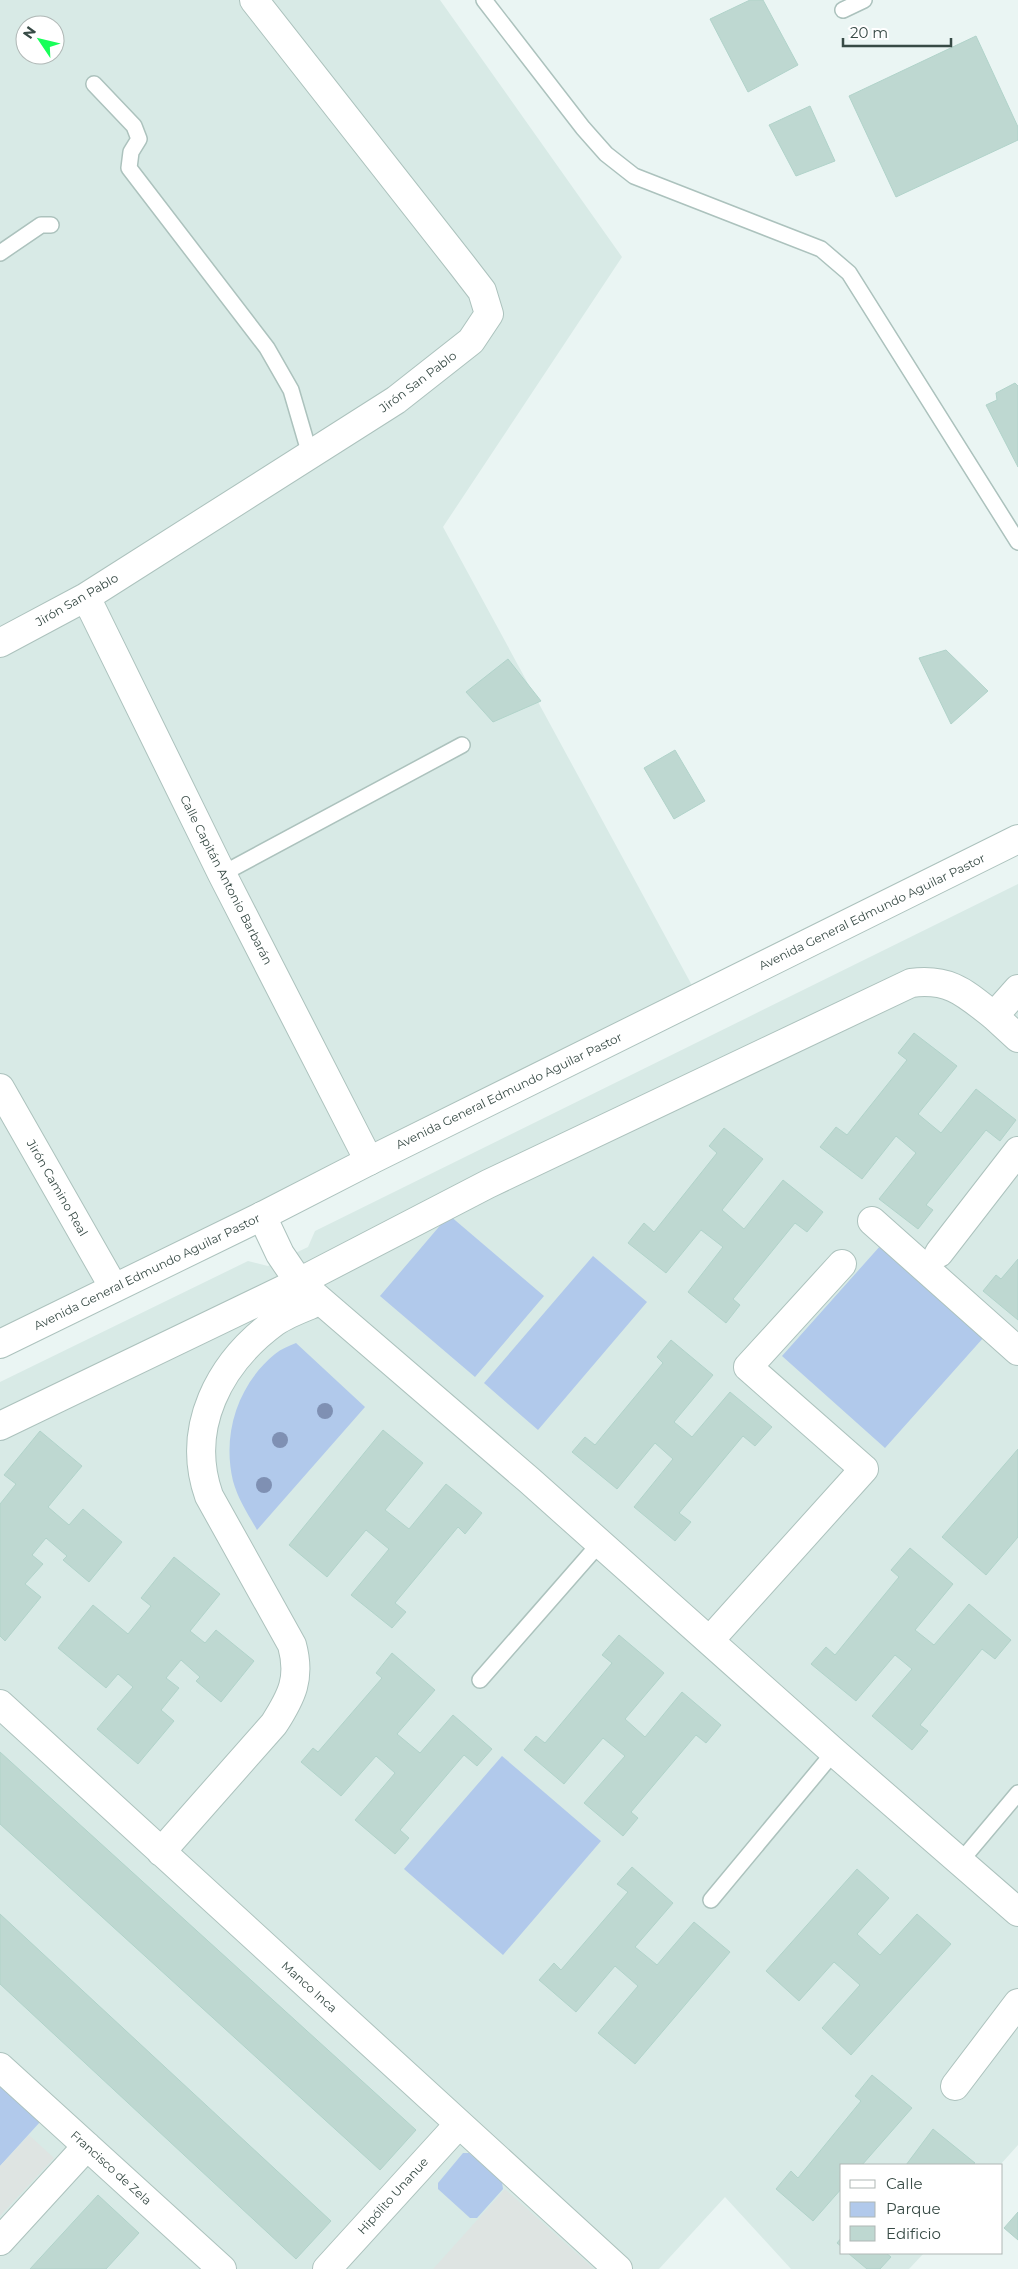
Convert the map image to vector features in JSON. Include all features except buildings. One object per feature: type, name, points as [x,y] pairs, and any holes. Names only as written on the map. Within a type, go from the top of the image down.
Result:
[{"type":"street","name":"Jirón San Pablo","points":[[0,642],[86,597],[396,400],[472,341],[489,314],[482,291],[254,0]]},
{"type":"street","name":"Calle Capitán Antonio Barbarán","points":[[86,597],[222,874],[369,1160]]},
{"type":"street","name":"Avenida General Edmundo Aguilar Pastor","points":[[0,1344],[262,1216],[369,1160],[1018,839]]},
{"type":"street","points":[[0,1426],[299,1282],[488,1184],[911,983],[941,982],[961,990],[1018,1038]]},
{"type":"street","points":[[994,1016],[1018,989]]},
{"type":"street","name":"Jirón Camino Real","points":[[0,1088],[114,1288]]},
{"type":"street","points":[[939,1253],[1018,1151]]},
{"type":"street","points":[[262,1216],[280,1254],[299,1282],[600,1543],[834,1752],[1018,1912]]},
{"type":"street","points":[[872,1221],[1018,1351]]},
{"type":"street","points":[[710,1640],[864,1469],[748,1367],[842,1264]]},
{"type":"street","points":[[162,1852],[274,1724],[286,1707],[293,1690],[297,1662],[292,1645],[210,1496],[202,1477],[200,1453],[202,1428],[208,1410],[229,1368],[246,1348],[276,1322],[320,1301]]},
{"type":"street","name":"Manco Inca","points":[[0,1704],[618,2269]]},
{"type":"street","points":[[955,2086],[1018,2003]]},
{"type":"street","name":"Francisco de Zela","points":[[0,2067],[222,2269]]},
{"type":"street","name":"Hipólito Unanue","points":[[327,2269],[459,2124]]},
{"type":"street","points":[[0,2241],[87,2146]]},
{"type":"lane","points":[[484,0],[583,128],[606,154],[634,176],[821,249],[849,274],[1018,542]]},
{"type":"lane","points":[[843,10],[864,0]]},
{"type":"lane","points":[[94,84],[134,126],[139,140],[132,152],[129,168],[267,348],[291,390],[310,456]]},
{"type":"lane","points":[[0,253],[41,225],[51,225]]},
{"type":"lane","points":[[222,874],[462,745]]},
{"type":"lane","points":[[480,1680],[600,1543]]},
{"type":"lane","points":[[710,1900],[834,1752]]},
{"type":"lane","points":[[960,1862],[1018,1792]]},
{"type":"shaded area","points":[[0,0],[440,0],[622,257],[443,527],[701,1002],[0,1341]]},
{"type":"shaded area","points":[[1018,884],[1018,2145],[1001,2164],[840,2164],[840,2254],[923,2254],[909,2269],[791,2269],[725,2197],[659,2269],[0,2269],[0,1382],[248,1261],[268,1266],[308,1247],[315,1231]]},
{"type":"shaded area","points":[[29,2135],[54,2158],[0,2216],[0,2166]]},
{"type":"shaded area","points":[[505,2189],[594,2269],[433,2269]]},
{"type":"green space","points":[[449,1215],[544,1296],[475,1377],[380,1296]]},
{"type":"green space","points":[[881,1245],[984,1337],[885,1448],[782,1356]]},
{"type":"green space","points":[[593,1256],[647,1302],[538,1430],[484,1383]]},
{"type":"green space","points":[[296,1343],[365,1407],[257,1530],[240,1500],[233,1481],[230,1464],[231,1429],[242,1396],[251,1380],[275,1354]]},
{"type":"green space","points":[[502,1756],[601,1841],[503,1955],[404,1869]]},
{"type":"green space","points":[[0,2085],[40,2122],[0,2166]]},
{"type":"green space","points":[[463,2153],[469,2153],[502,2182],[503,2189],[477,2218],[470,2218],[438,2189],[438,2183]]}]
